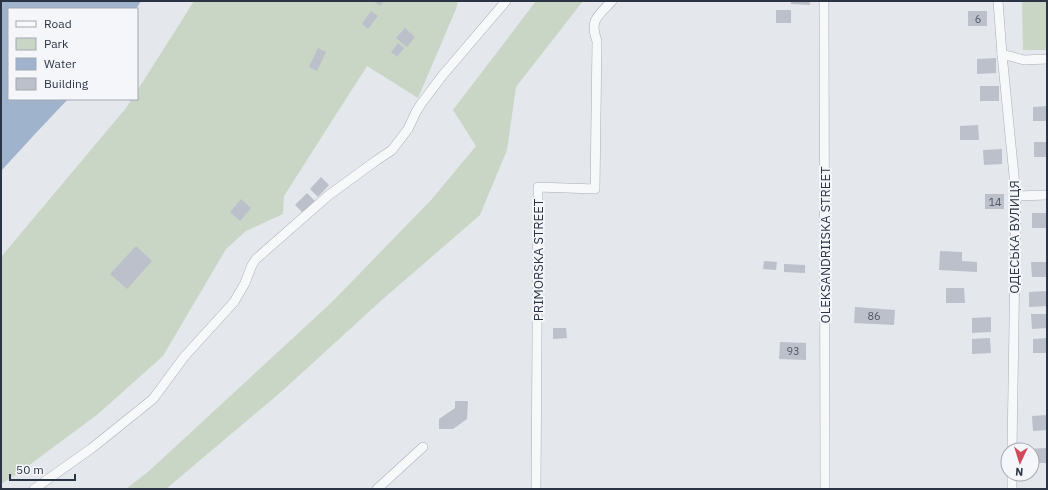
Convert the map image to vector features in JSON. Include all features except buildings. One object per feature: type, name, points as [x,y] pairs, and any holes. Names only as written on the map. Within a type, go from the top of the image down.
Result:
[{"type":"street","points":[[34,489],[92,448],[153,399],[184,357],[234,302],[256,259],[350,178],[392,150],[408,129],[420,104],[506,1]]},
{"type":"street","name":"PRIMORSKA STREET","points":[[536,489],[538,187],[595,189],[597,41],[593,31],[594,21],[612,1]]},
{"type":"street","name":"OLEKSANDRIISKA STREET","points":[[824,1],[825,489]]},
{"type":"street","name":"ОДЕСЬКА ВУЛИЦЯ","points":[[998,1],[1016,196],[1012,442]]},
{"type":"street","points":[[1002,54],[1024,60],[1047,59]]},
{"type":"street","points":[[1016,196],[1047,195]]},
{"type":"street","points":[[379,488],[423,446]]},
{"type":"green space","points":[[194,1],[458,1],[456,9],[418,98],[367,66],[284,196],[283,214],[246,231],[226,249],[163,356],[98,414],[24,469],[1,484],[1,257],[131,100],[138,100],[138,89]]},
{"type":"green space","points":[[536,1],[583,1],[516,87],[507,150],[480,215],[383,299],[281,392],[166,489],[126,489],[149,471],[332,302],[432,199],[476,146],[453,110]]},
{"type":"green space","points":[[1022,1],[1047,1],[1047,50],[1023,50]]},
{"type":"water","points":[[1,1],[141,1],[137,8],[8,8],[8,100],[67,100],[1,171]]}]
